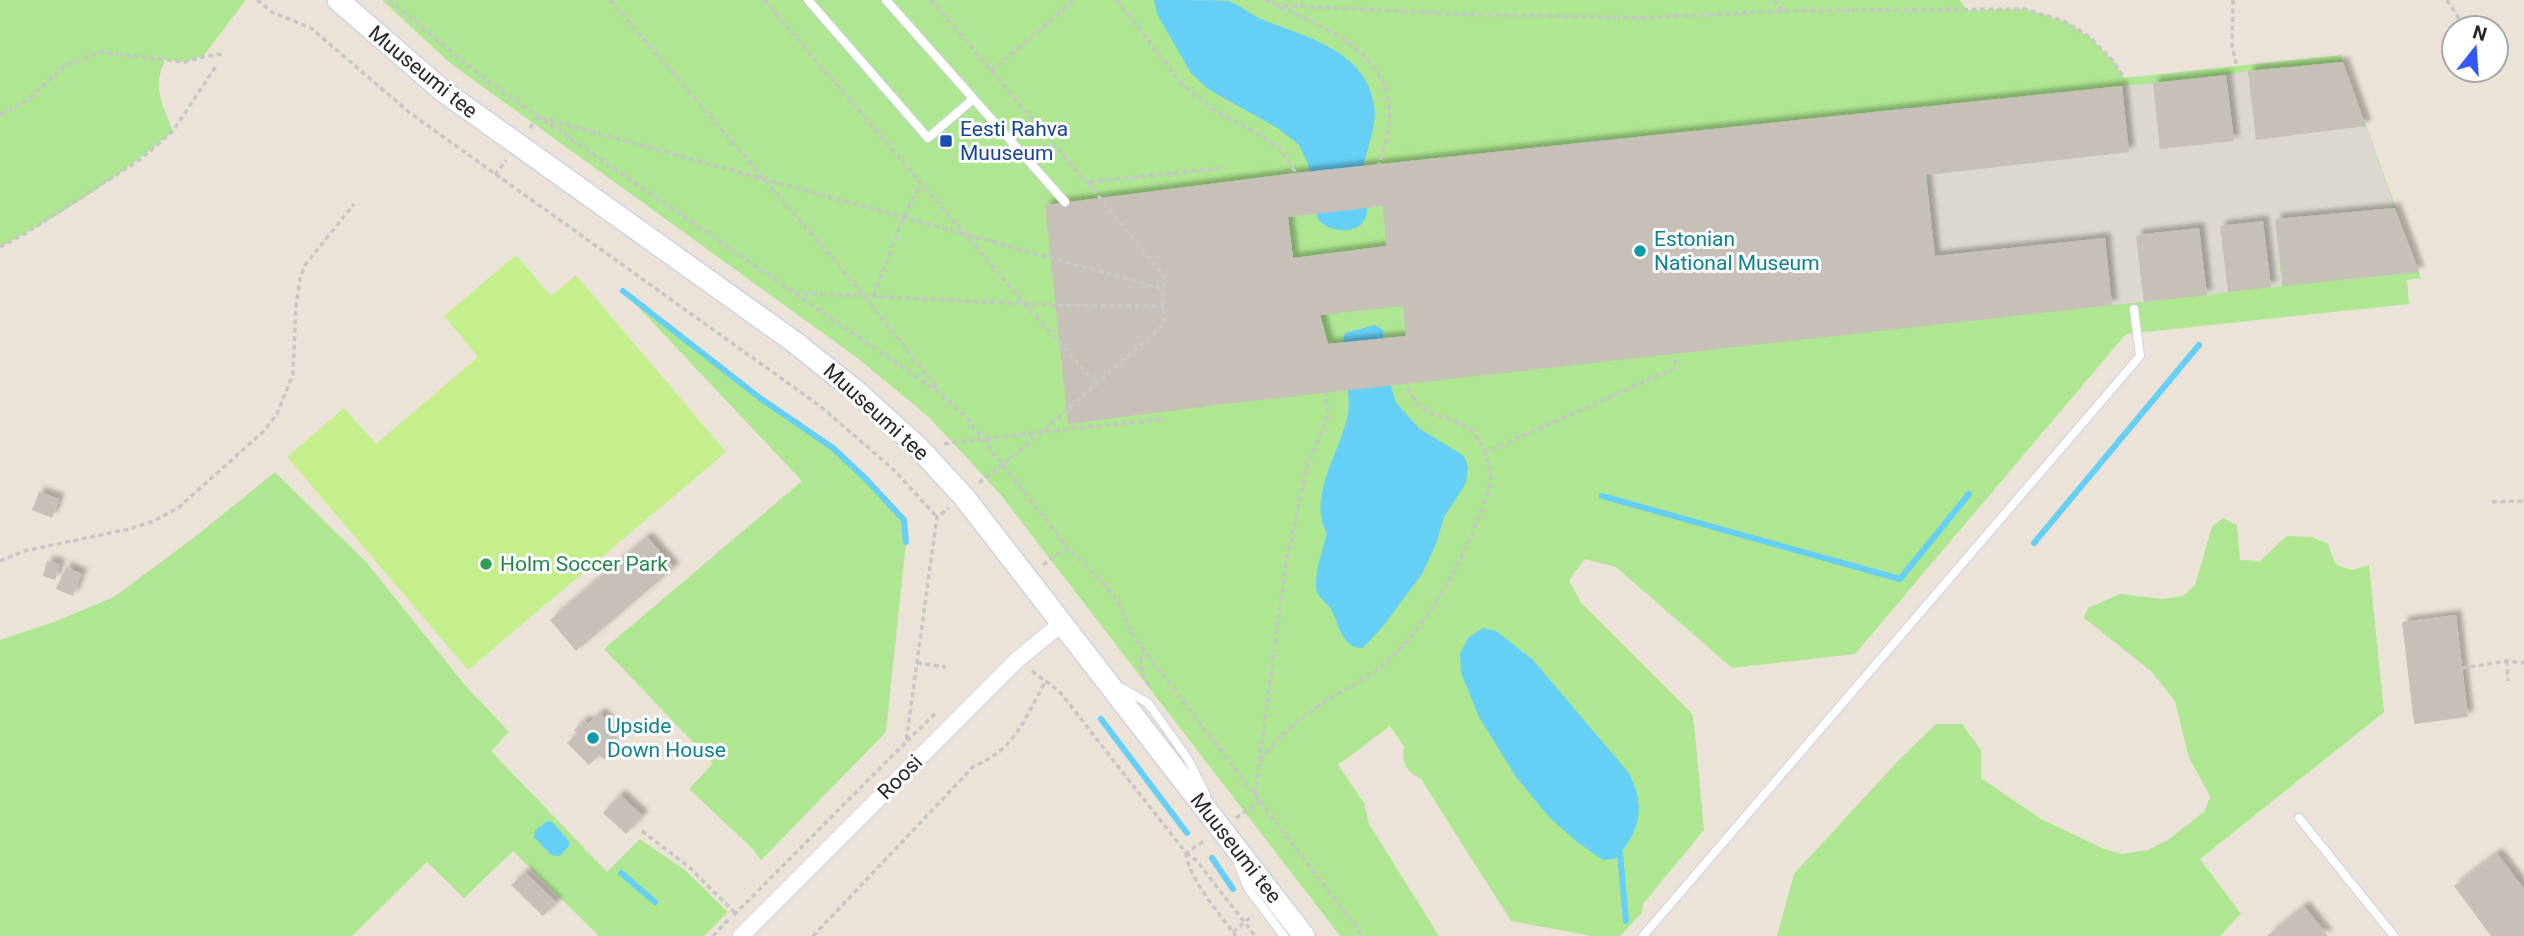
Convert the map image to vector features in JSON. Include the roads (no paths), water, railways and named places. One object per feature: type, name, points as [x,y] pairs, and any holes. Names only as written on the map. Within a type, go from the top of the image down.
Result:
[{"type":"street","name":"Muuseumi tee","points":[[338,0],[443,91],[793,341],[858,391],[919,447],[964,496],[1304,936]]},
{"type":"street","name":"Roosi","points":[[741,936],[1017,660],[1062,623]]},
{"type":"lane","points":[[808,0],[928,138],[972,100]]},
{"type":"lane","points":[[886,0],[1065,202]]},
{"type":"lane","points":[[1643,936],[2140,356],[2134,309]]},
{"type":"lane","points":[[2299,818],[2394,936]]},
{"type":"lane","points":[[1222,829],[1248,888],[1284,936]]},
{"type":"water","points":[[1154,0],[1229,1],[1261,19],[1331,48],[1359,71],[1369,86],[1375,116],[1363,169],[1367,210],[1363,222],[1357,227],[1344,230],[1329,227],[1318,219],[1308,164],[1299,145],[1279,129],[1208,89],[1191,73],[1157,14]]},
{"type":"water","points":[[1375,325],[1383,330],[1383,358],[1396,403],[1420,429],[1464,456],[1468,467],[1466,483],[1444,517],[1436,544],[1422,574],[1363,648],[1355,647],[1345,640],[1331,609],[1318,593],[1316,580],[1327,533],[1322,520],[1322,491],[1349,408],[1343,354],[1345,333]]},
{"type":"water","points":[[1483,628],[1496,631],[1533,660],[1628,772],[1638,796],[1638,818],[1630,839],[1615,859],[1603,860],[1577,842],[1549,817],[1516,777],[1479,717],[1461,673],[1460,654],[1468,638]]},
{"type":"water","points":[[547,821],[552,822],[569,841],[569,846],[560,856],[551,855],[534,837],[535,831]]},
{"type":"waterway","points":[[623,291],[760,398],[833,448],[904,520],[906,542]]},
{"type":"waterway","points":[[2034,543],[2199,345]]},
{"type":"waterway","points":[[1602,496],[1900,579],[1969,494]]},
{"type":"waterway","points":[[1101,719],[1187,833]]},
{"type":"waterway","points":[[1620,853],[1626,921]]},
{"type":"waterway","points":[[1212,858],[1233,889]]},
{"type":"waterway","points":[[621,873],[655,902]]},
{"type":"place","name":"Eesti Rahva Muuseum","points":[[946,141]]},
{"type":"place","name":"Estonian National Museum","points":[[1640,251]]},
{"type":"place","name":"Holm Soccer Park","points":[[486,564]]},
{"type":"place","name":"Upside Down House","points":[[593,738]]}]
